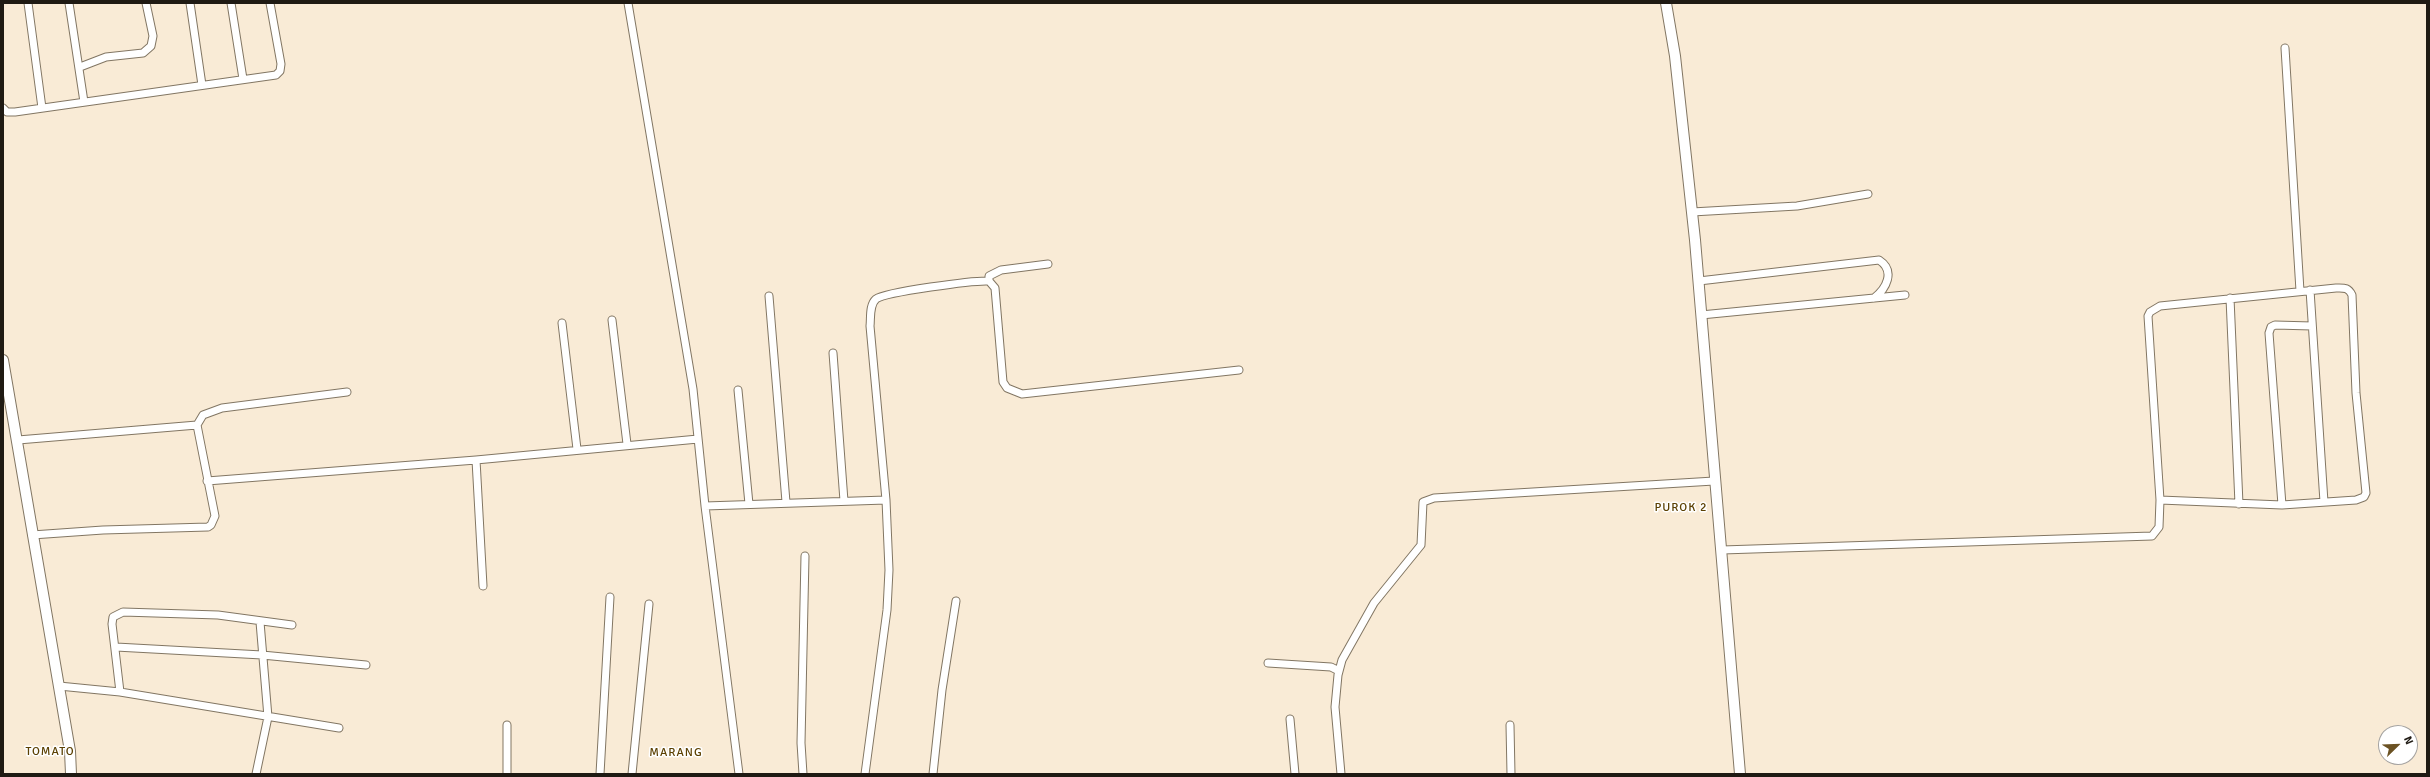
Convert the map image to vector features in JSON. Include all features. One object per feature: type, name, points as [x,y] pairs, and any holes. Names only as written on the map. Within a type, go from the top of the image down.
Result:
[{"type":"street","points":[[28,3],[42,108]]},
{"type":"street","points":[[70,3],[84,102]]},
{"type":"street","points":[[80,67],[106,57],[143,53],[151,46],[152,36],[146,3]]},
{"type":"street","points":[[190,3],[202,85]]},
{"type":"street","points":[[231,3],[243,79]]},
{"type":"street","points":[[3,108],[7,112],[15,112],[276,75],[280,71],[281,64],[270,3]]},
{"type":"street","points":[[628,3],[693,390],[705,506],[739,774]]},
{"type":"street","points":[[1666,3],[1675,56],[1699,281],[1714,481],[1722,550],[1740,774]]},
{"type":"street","points":[[2286,48],[2300,291]]},
{"type":"street","points":[[1692,212],[1797,206],[1868,194]]},
{"type":"street","points":[[1699,281],[1878,260],[1887,269],[1888,278],[1883,291],[1874,298]]},
{"type":"street","points":[[988,281],[989,276],[1001,270],[1048,264]]},
{"type":"street","points":[[988,281],[995,288],[1001,377],[1007,388],[1013,392],[1022,394],[1239,370]]},
{"type":"street","points":[[865,774],[887,610],[889,570],[886,500],[870,326],[872,306],[876,300],[884,295],[988,281]]},
{"type":"street","points":[[1722,550],[2148,537],[2155,534],[2159,527],[2160,500],[2148,316],[2150,312],[2160,306],[2310,290],[2347,288],[2352,295],[2356,394],[2366,493],[2361,499],[2282,504],[2239,504],[2160,500]]},
{"type":"street","points":[[2310,290],[2324,502]]},
{"type":"street","points":[[1701,315],[1905,295]]},
{"type":"street","points":[[769,296],[786,502]]},
{"type":"street","points":[[2230,298],[2239,504]]},
{"type":"street","points":[[612,320],[627,444]]},
{"type":"street","points":[[562,323],[577,449]]},
{"type":"street","points":[[2282,504],[2269,333],[2271,327],[2275,326],[2312,326]]},
{"type":"street","points":[[833,353],[844,501]]},
{"type":"street","points":[[4,365],[70,751],[71,774]]},
{"type":"street","points":[[738,390],[749,504]]},
{"type":"street","points":[[32,535],[103,530],[208,527],[211,525],[215,516],[197,425],[203,415],[222,408],[347,392]]},
{"type":"street","points":[[18,440],[197,425]]},
{"type":"street","points":[[207,481],[476,460],[627,444],[698,439]]},
{"type":"street","points":[[476,460],[483,586]]},
{"type":"street","points":[[1341,774],[1335,707],[1339,671],[1342,660],[1367,614],[1421,545],[1423,502],[1428,499],[1714,481]]},
{"type":"street","points":[[705,506],[786,502],[886,500]]},
{"type":"street","points":[[803,774],[801,742],[805,556]]},
{"type":"street","points":[[600,774],[610,597]]},
{"type":"street","points":[[933,774],[942,690],[956,601]]},
{"type":"street","points":[[632,774],[648,604]]},
{"type":"street","points":[[120,692],[116,647],[112,624],[113,617],[123,612],[218,615],[260,622],[292,624]]},
{"type":"street","points":[[256,774],[268,717],[260,622]]},
{"type":"street","points":[[116,647],[262,655],[366,665]]},
{"type":"street","points":[[1268,663],[1331,667],[1339,671]]},
{"type":"street","points":[[59,686],[120,692],[339,728]]},
{"type":"street","points":[[1290,719],[1295,774]]},
{"type":"street","points":[[507,725],[507,774]]},
{"type":"street","points":[[1510,725],[1511,774]]},
{"type":"district","name":"PUROK 2","points":[[1681,508]]},
{"type":"district","name":"TOMATO","points":[[50,752]]},
{"type":"district","name":"MARANG","points":[[676,753]]}]
